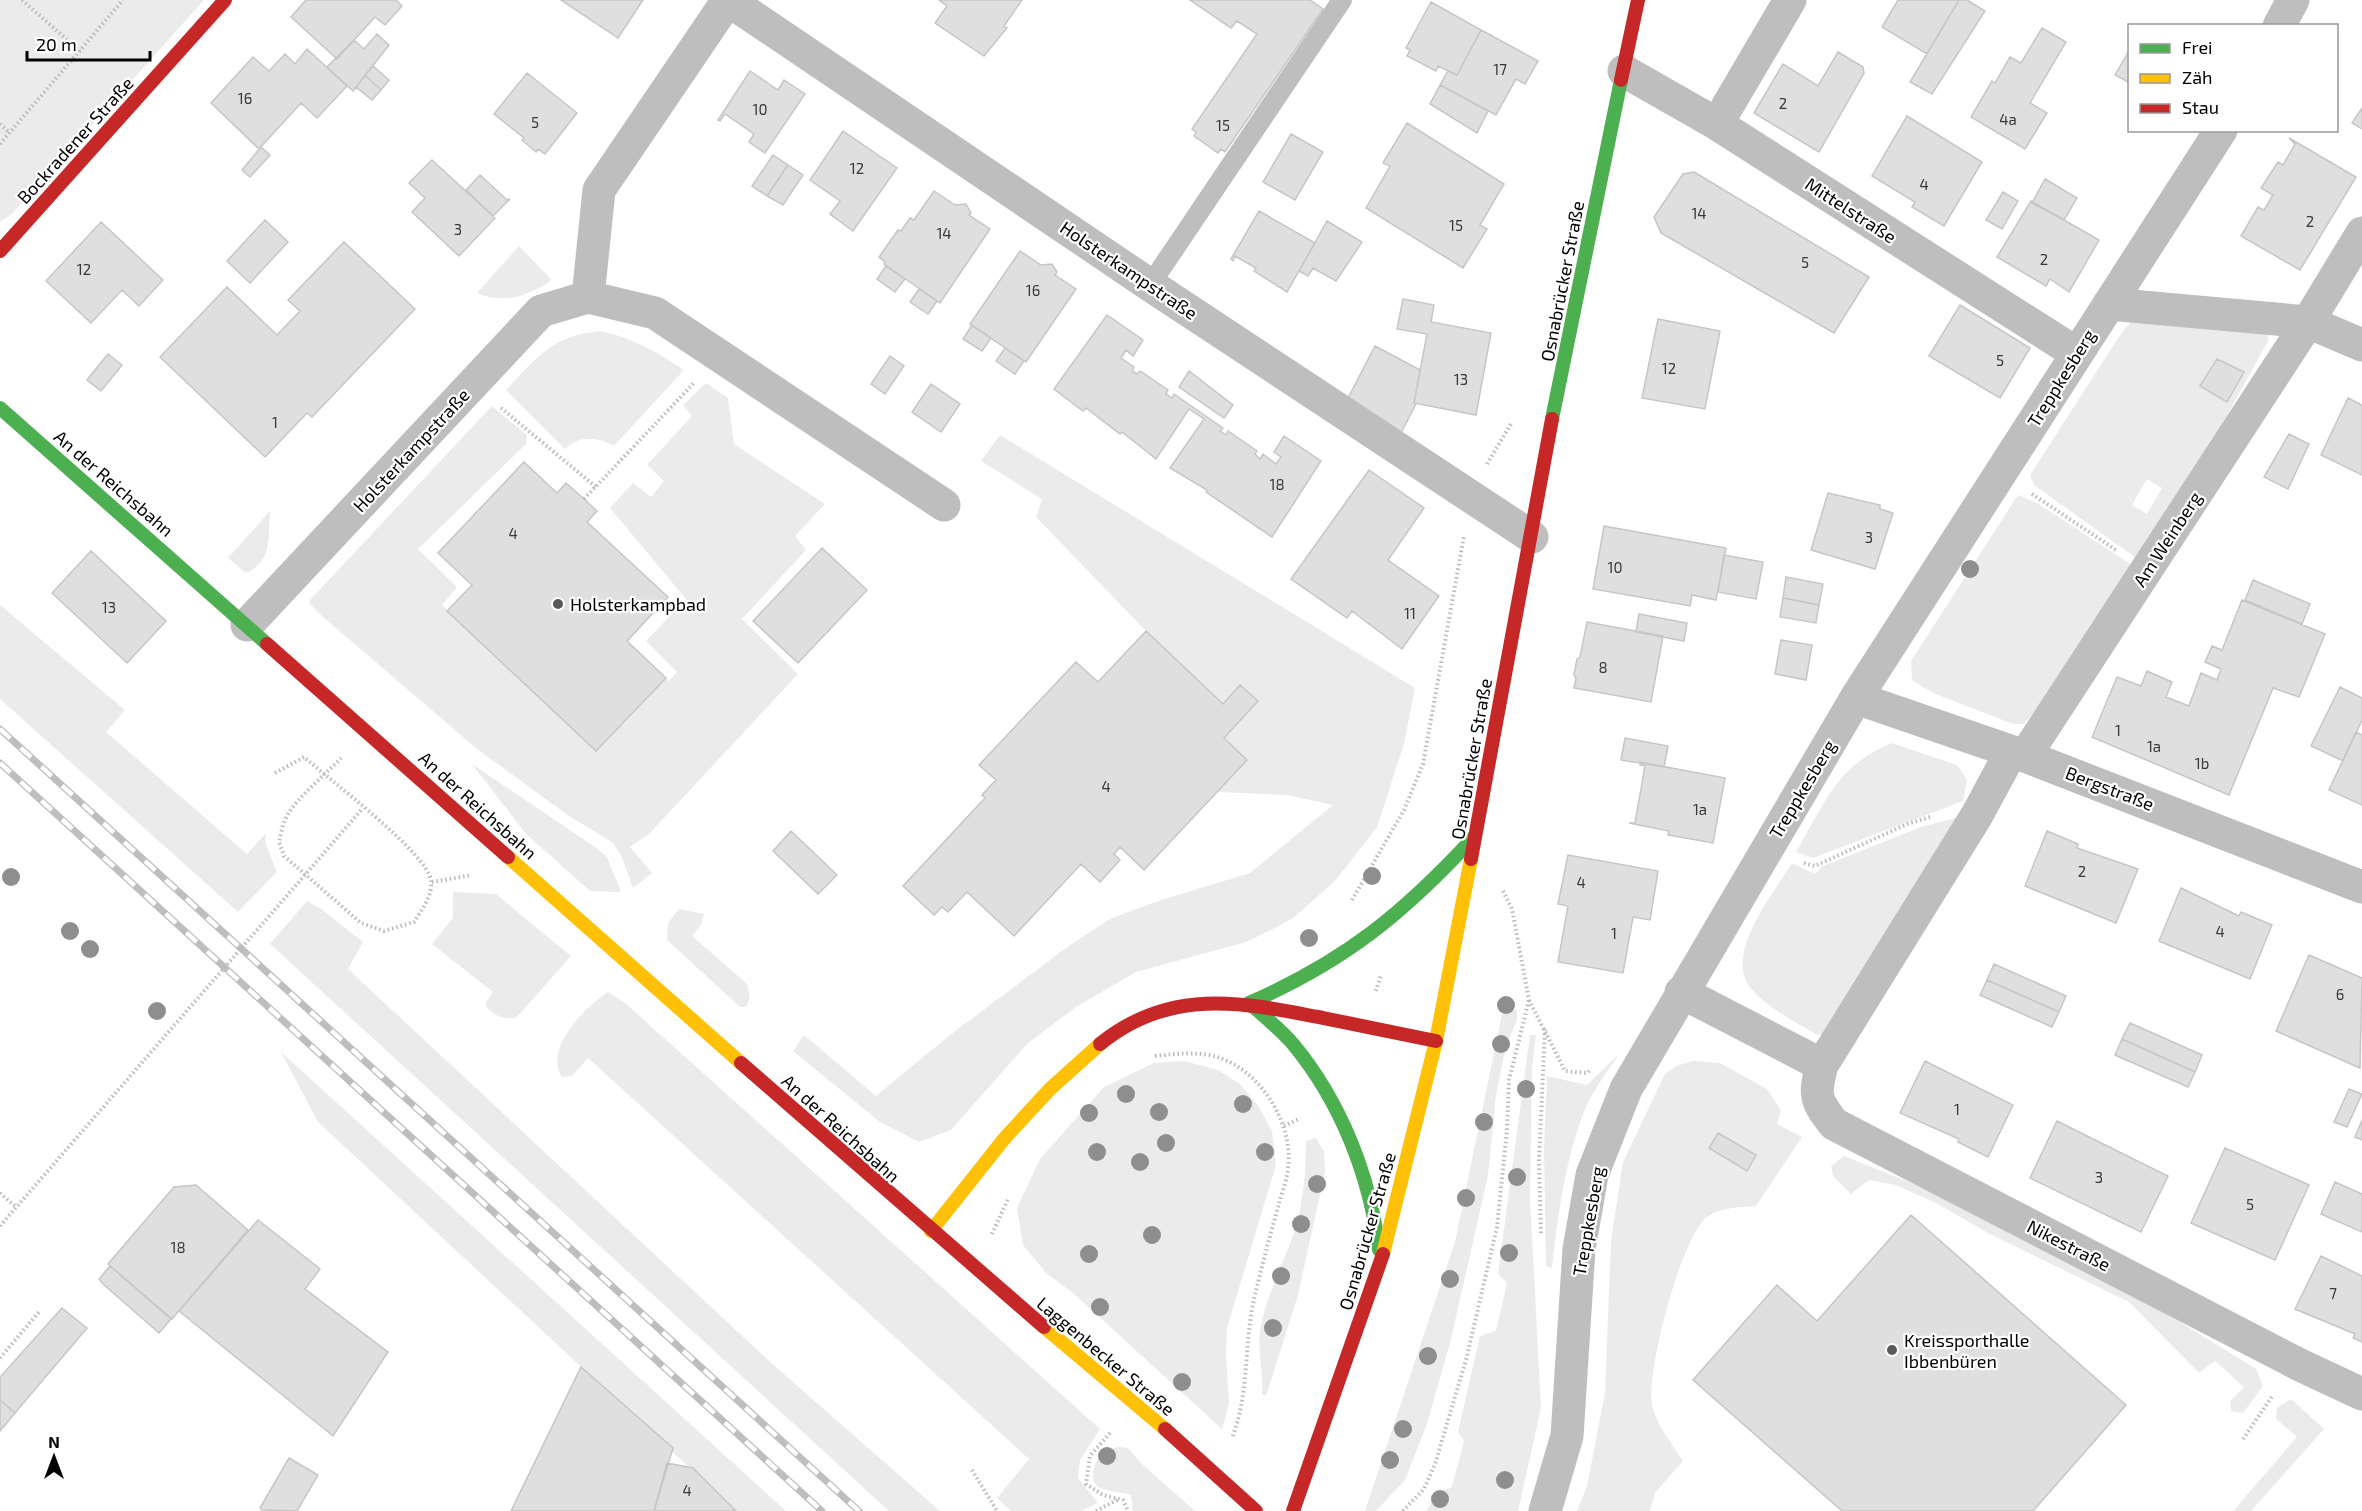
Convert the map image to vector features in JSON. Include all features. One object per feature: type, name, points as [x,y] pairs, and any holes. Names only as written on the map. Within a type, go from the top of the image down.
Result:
[{"type":"street","name":"Bockradener Straße","points":[[0,251],[225,0]]},
{"type":"street","name":"Holsterkampstraße","points":[[247,625],[541,311],[588,297],[599,190],[728,0],[1150,285],[1532,537]]},
{"type":"street","name":"Osnabrücker Straße","points":[[1293,1511],[1380,1264],[1436,1041],[1462,900],[1477,834],[1569,327],[1638,0]]},
{"type":"street","points":[[1717,124],[1790,0]]},
{"type":"street","points":[[2280,24],[2293,0]]},
{"type":"street","name":"Mittelstraße","points":[[1624,71],[1717,124],[2076,353]]},
{"type":"street","name":"Treppkesberg","points":[[1545,1511],[1567,1436],[1580,1249],[1592,1175],[1626,1089],[1856,698],[2220,132]]},
{"type":"street","name":"Am Weinberg","points":[[2018,754],[2146,571],[2308,322],[2362,233]]},
{"type":"street","points":[[588,297],[655,313],[944,505]]},
{"type":"street","points":[[2109,304],[2308,322],[2362,345]]},
{"type":"street","name":"An der Reichsbahn","points":[[0,408],[931,1231]]},
{"type":"street","name":"Bergstraße","points":[[1856,698],[2018,754],[2362,887]]},
{"type":"street","name":"Nikestraße","points":[[2018,754],[1977,815],[1822,1065],[1815,1093],[1822,1108],[1834,1124],[2300,1365],[2362,1394]]},
{"type":"street","points":[[1249,1002],[1305,978],[1363,940],[1442,873],[1477,834]]},
{"type":"street","points":[[1681,992],[1822,1065]]},
{"type":"street","points":[[1249,1002],[1291,1042],[1332,1102],[1365,1185],[1378,1227],[1380,1264]]},
{"type":"street","points":[[931,1231],[1004,1139],[1050,1089],[1103,1041],[1149,1014],[1190,1004],[1249,1002],[1436,1041]]},
{"type":"street","name":"Laggenbecker Straße","points":[[931,1231],[1165,1429],[1256,1511]]},
{"type":"lane","points":[[1150,285],[1342,0]]},
{"type":"path","points":[[22,0],[80,51]]},
{"type":"path","points":[[0,144],[123,0]]},
{"type":"path","points":[[0,124],[10,133]]},
{"type":"path","points":[[584,499],[719,356]]},
{"type":"path","points":[[472,385],[596,487]]},
{"type":"path","points":[[1366,1026],[1383,967],[1363,940],[1346,910],[1372,860],[1404,810],[1423,764],[1476,482],[1517,414]]},
{"type":"path","points":[[2001,474],[2146,571]]},
{"type":"path","points":[[275,773],[304,757],[324,776],[399,839],[428,870],[432,882],[428,899],[414,922],[384,931],[361,923],[284,856],[279,842],[288,814],[324,776],[348,751]]},
{"type":"path","points":[[0,1226],[363,807]]},
{"type":"path","points":[[1800,862],[1815,866],[1907,824],[1947,812],[1977,815]]},
{"type":"path","points":[[432,882],[476,874]]},
{"type":"path","points":[[1502,887],[1512,909],[1529,1000],[1565,1071],[1587,1073]]},
{"type":"path","points":[[1403,1511],[1424,1489],[1435,1464],[1466,1360],[1497,1227],[1507,1130],[1509,1080],[1529,1000]]},
{"type":"path","points":[[1541,1243],[1539,1161],[1545,1029]]},
{"type":"path","points":[[1152,1057],[1186,1052],[1223,1059],[1254,1078],[1275,1104],[1284,1126],[1289,1167],[1256,1290],[1247,1336],[1245,1387],[1238,1423],[1230,1445]]},
{"type":"path","points":[[1284,1126],[1332,1102]]},
{"type":"path","points":[[0,1193],[16,1207]]},
{"type":"path","points":[[976,1270],[1010,1196]]},
{"type":"path","points":[[0,1358],[39,1312]]},
{"type":"path","points":[[2242,1439],[2269,1400],[2300,1365]]},
{"type":"path","points":[[1107,1436],[1090,1456],[1086,1484],[1103,1495],[1120,1498],[1128,1511]]},
{"type":"path","points":[[972,1470],[997,1511]]},
{"type":"path","points":[[1096,1511],[1120,1498]]},
{"type":"shaded area","points":[[0,0],[204,0],[12,214],[0,222]]},
{"type":"shaded area","points":[[519,246],[551,279],[549,282],[532,292],[514,297],[496,298],[477,293]]},
{"type":"shaded area","points":[[2131,322],[2266,331],[2269,339],[2147,561],[2143,563],[2034,485],[2030,475],[2122,332]],"holes":[[[2147,479],[2162,488],[2147,514],[2132,505]]]},
{"type":"shaded area","points":[[601,331],[644,346],[684,370],[614,446],[589,439],[576,441],[565,449],[506,390],[527,367],[558,343],[584,333]]},
{"type":"shaded area","points":[[706,383],[728,398],[734,444],[825,504],[795,536],[806,550],[742,619],[798,674],[649,834],[630,847],[652,873],[633,888],[621,855],[612,842],[569,816],[477,749],[322,616],[310,604],[310,600],[492,406],[527,435],[526,444],[418,549],[457,587],[442,605],[596,750],[666,678],[669,681],[677,672],[646,641],[686,599],[610,508],[633,483],[651,497],[664,481],[647,465],[692,416],[683,405]]},
{"type":"shaded area","points":[[1000,435],[1415,688],[1404,744],[1377,827],[1335,881],[1293,918],[1273,929],[1246,942],[1136,972],[1076,1007],[1028,1043],[951,1130],[919,1142],[880,1122],[793,1051],[804,1035],[876,1096],[950,1035],[1070,945],[1112,918],[1158,901],[1250,873],[1333,805],[1287,795],[1217,792],[1247,760],[1224,738],[1257,701],[1240,685],[1223,704],[1146,631],[1036,517],[1042,499],[981,461]]},
{"type":"shaded area","points":[[2018,495],[2037,503],[2138,569],[2024,724],[2013,724],[1933,693],[1912,680],[1911,661]]},
{"type":"shaded area","points":[[270,511],[269,539],[265,555],[255,568],[246,573],[228,558]]},
{"type":"shaded area","points":[[0,605],[125,710],[106,732],[247,854],[266,833],[265,842],[277,872],[238,912],[0,699]]},
{"type":"shaded area","points":[[1892,743],[1957,765],[1967,780],[1963,801],[1813,858],[1796,852],[1834,787],[1845,774],[1873,752]]},
{"type":"shaded area","points":[[472,764],[607,857],[621,892],[590,891],[526,834]]},
{"type":"shaded area","points":[[1963,816],[1830,1033],[1817,1035],[1772,1008],[1750,987],[1744,973],[1743,958],[1747,941],[1764,906],[1792,863],[1815,874],[1823,866],[1921,827]]},
{"type":"shaded area","points":[[453,892],[496,894],[571,956],[517,1017],[503,1018],[491,1011],[485,1004],[493,992],[432,944],[453,918]]},
{"type":"shaded area","points":[[307,901],[321,909],[363,942],[348,969],[769,1361],[940,1511],[889,1511],[270,944]]},
{"type":"shaded area","points":[[679,909],[704,914],[701,925],[692,936],[747,984],[750,998],[746,1007],[740,1007],[667,940],[668,923]]},
{"type":"shaded area","points":[[608,992],[625,1003],[1100,1429],[1080,1460],[1078,1478],[1098,1503],[1081,1511],[1011,1511],[997,1498],[1029,1459],[588,1058],[572,1076],[562,1077],[558,1066],[558,1054],[562,1042],[578,1018]]},
{"type":"shaded area","points":[[1517,1009],[1517,1020],[1506,1046],[1496,1095],[1488,1176],[1450,1343],[1427,1424],[1405,1480],[1376,1511],[1365,1511],[1455,1242],[1502,1014]]},
{"type":"shaded area","points":[[1530,1035],[1536,1035],[1532,1068],[1530,1197],[1541,1408],[1518,1511],[1426,1511],[1438,1492],[1452,1487],[1464,1441],[1458,1432],[1480,1336],[1496,1331],[1507,1283],[1498,1274]]},
{"type":"shaded area","points":[[281,1052],[786,1511],[736,1511],[318,1122]]},
{"type":"shaded area","points":[[1619,1054],[1592,1095],[1578,1128],[1563,1187],[1552,1268],[1546,1266],[1544,1148],[1547,1076],[1587,1085]]},
{"type":"shaded area","points":[[1184,1061],[1218,1070],[1240,1084],[1259,1107],[1272,1131],[1276,1165],[1227,1328],[1229,1404],[1222,1429],[1073,1293],[1047,1274],[1023,1245],[1017,1208],[1040,1159],[1104,1087],[1154,1063]]},
{"type":"shaded area","points":[[1693,1061],[1720,1063],[1767,1089],[1781,1110],[1777,1124],[1802,1137],[1756,1206],[1724,1209],[1707,1217],[1697,1229],[1676,1278],[1659,1340],[1651,1393],[1653,1409],[1658,1422],[1683,1461],[1655,1493],[1650,1511],[1577,1511],[1587,1486],[1605,1393],[1611,1241],[1623,1162],[1665,1074],[1676,1066]]},
{"type":"shaded area","points":[[1316,1138],[1324,1152],[1325,1172],[1298,1295],[1266,1396],[1262,1394],[1259,1342],[1261,1325],[1299,1215],[1306,1141]]},
{"type":"shaded area","points":[[1844,1156],[1959,1202],[2117,1283],[2256,1369],[2263,1386],[2243,1413],[2231,1411],[2230,1401],[2244,1387],[2215,1361],[2199,1373],[2129,1302],[1988,1233],[1936,1203],[1896,1185],[1869,1180],[1851,1194],[1833,1176],[1831,1166]]},
{"type":"shaded area","points":[[2291,1399],[2324,1429],[2251,1511],[2233,1511],[2297,1437],[2276,1419],[2277,1408]]},
{"type":"shaded area","points":[[1128,1448],[1142,1464],[1195,1511],[1133,1511],[1131,1495],[1107,1490],[1095,1484],[1093,1474],[1099,1457],[1106,1450]]},
{"type":"building","points":[[306,0],[396,0],[402,6],[385,25],[375,17],[337,59],[291,17]]},
{"type":"building","points":[[561,0],[643,0],[618,38]]},
{"type":"building","points":[[939,0],[1022,0],[1004,26],[1007,28],[984,56],[935,23],[947,6]]},
{"type":"building","points":[[1190,0],[1310,0],[1323,9],[1225,152],[1221,149],[1218,153],[1194,136],[1196,132],[1192,129],[1257,34],[1237,21],[1231,28]]},
{"type":"building","points":[[1898,0],[1959,0],[1927,54],[1882,27]]},
{"type":"building","points":[[1959,0],[1967,0],[1985,11],[1932,94],[1910,82]]},
{"type":"building","points":[[1431,2],[1481,30],[1457,75],[1438,66],[1436,71],[1407,56],[1410,50],[1406,48]]},
{"type":"building","points":[[2042,28],[2066,42],[2030,103],[2047,113],[2025,149],[1971,117],[1992,81],[1995,83],[2010,57],[2021,63]]},
{"type":"building","points":[[1481,30],[1538,61],[1525,84],[1516,79],[1496,115],[1440,85],[1448,71],[1457,75]]},
{"type":"building","points":[[377,34],[389,45],[353,91],[327,67],[354,40],[364,49]]},
{"type":"building","points":[[307,49],[347,86],[317,118],[301,103],[259,149],[211,103],[253,57],[269,71],[285,54],[295,64]]},
{"type":"building","points":[[1838,52],[1863,67],[1864,73],[1819,152],[1754,113],[1783,64],[1818,86]]},
{"type":"building","points":[[2128,52],[2128,82],[2115,75]]},
{"type":"building","points":[[373,66],[389,80],[381,90],[365,75]]},
{"type":"building","points":[[750,71],[778,90],[784,80],[805,94],[765,153],[749,142],[754,134],[725,114],[720,121],[718,120]]},
{"type":"building","points":[[527,73],[577,113],[545,154],[538,149],[536,152],[522,140],[524,138],[494,114]]},
{"type":"building","points":[[365,75],[381,90],[372,100],[356,87]]},
{"type":"building","points":[[1440,85],[1488,111],[1477,133],[1430,104]]},
{"type":"building","points":[[2362,108],[2362,129],[2352,123]]},
{"type":"building","points":[[1907,116],[1982,162],[1944,226],[1912,207],[1915,202],[1872,176]]},
{"type":"building","points":[[1407,123],[1504,184],[1480,225],[1487,229],[1463,268],[1366,208],[1390,166],[1383,163]]},
{"type":"building","points":[[843,131],[897,168],[853,231],[830,214],[840,201],[810,180]]},
{"type":"building","points":[[1291,134],[1323,152],[1295,200],[1263,182]]},
{"type":"building","points":[[2289,138],[2356,177],[2300,270],[2241,236],[2258,207],[2264,210],[2273,195],[2261,188],[2278,162],[2283,165],[2295,144]]},
{"type":"building","points":[[261,147],[270,155],[250,177],[242,170]]},
{"type":"building","points":[[773,155],[788,165],[767,196],[752,186]]},
{"type":"building","points":[[432,160],[495,218],[459,256],[412,212],[425,198],[409,183]]},
{"type":"building","points":[[788,165],[803,175],[783,205],[767,196]]},
{"type":"building","points":[[1694,172],[1869,277],[1834,333],[1661,233],[1654,217],[1683,174]]},
{"type":"building","points":[[480,175],[507,200],[510,199],[493,216],[466,190]]},
{"type":"building","points":[[2045,179],[2077,198],[2064,220],[2032,203]]},
{"type":"building","points":[[934,191],[955,205],[966,204],[971,213],[969,215],[990,229],[940,303],[884,264],[885,262],[879,257],[898,230],[901,231],[910,218],[914,220]]},
{"type":"building","points":[[2003,192],[2018,201],[2002,229],[1986,220]]},
{"type":"building","points":[[2031,201],[2099,240],[2069,292],[2050,279],[2046,286],[1997,257]]},
{"type":"building","points":[[1259,211],[1315,243],[1287,292],[1254,271],[1256,268],[1235,256],[1233,261],[1231,259]]},
{"type":"building","points":[[265,220],[288,242],[250,283],[227,261]]},
{"type":"building","points":[[1327,221],[1362,242],[1336,281],[1313,268],[1308,276],[1299,271]]},
{"type":"building","points":[[101,222],[163,280],[139,306],[122,290],[91,323],[46,281]]},
{"type":"building","points":[[344,242],[415,309],[312,417],[307,413],[265,457],[160,357],[227,287],[277,335],[300,311],[288,300]]},
{"type":"building","points":[[1020,251],[1041,265],[1052,264],[1057,272],[1055,275],[1076,289],[1026,362],[970,324]]},
{"type":"building","points":[[886,266],[905,279],[895,292],[877,279]]},
{"type":"building","points":[[919,289],[937,301],[928,314],[910,302]]},
{"type":"building","points":[[1403,299],[1434,305],[1431,322],[1491,333],[1476,415],[1414,403],[1427,334],[1397,329]]},
{"type":"building","points":[[1960,305],[2030,348],[2000,398],[1929,356]]},
{"type":"building","points":[[1107,315],[1143,340],[1133,356],[1126,350],[1121,358],[1134,367],[1132,371],[1137,374],[1140,371],[1168,390],[1166,394],[1172,398],[1174,394],[1223,428],[1220,431],[1226,435],[1228,431],[1257,451],[1255,454],[1260,459],[1263,454],[1276,464],[1281,457],[1274,452],[1284,436],[1321,461],[1272,537],[1206,492],[1207,490],[1170,468],[1204,419],[1189,409],[1156,459],[1122,432],[1120,434],[1086,408],[1083,411],[1054,389]]},
{"type":"building","points":[[1658,319],[1720,331],[1705,409],[1642,398]]},
{"type":"building","points":[[972,325],[991,338],[982,351],[963,339]]},
{"type":"building","points":[[1375,346],[1420,370],[1414,403],[1416,404],[1401,433],[1345,404]]},
{"type":"building","points":[[1005,348],[1024,361],[1015,374],[996,361]]},
{"type":"building","points":[[108,354],[122,365],[101,391],[87,380]]},
{"type":"building","points":[[890,356],[904,366],[885,394],[871,384]]},
{"type":"building","points":[[2217,359],[2244,372],[2227,402],[2200,386]]},
{"type":"building","points":[[1189,371],[1233,405],[1224,418],[1179,387]]},
{"type":"building","points":[[931,384],[960,404],[941,432],[912,412]]},
{"type":"building","points":[[2348,398],[2362,405],[2362,475],[2321,455]]},
{"type":"building","points":[[2289,434],[2309,444],[2288,489],[2264,477]]},
{"type":"building","name":"Holsterkampbad","points":[[524,462],[557,493],[566,483],[597,511],[587,522],[668,597],[627,641],[666,678],[596,751],[447,611],[472,585],[438,553]]},
{"type":"building","points":[[1369,470],[1424,508],[1388,560],[1439,596],[1402,649],[1352,611],[1347,618],[1291,579]]},
{"type":"building","points":[[1828,493],[1880,505],[1880,509],[1893,513],[1875,569],[1811,550]]},
{"type":"building","points":[[1604,526],[1726,548],[1716,600],[1692,595],[1690,606],[1593,589]]},
{"type":"building","points":[[822,548],[867,590],[798,663],[753,621]]},
{"type":"building","points":[[91,551],[166,621],[127,663],[52,593]]},
{"type":"building","points":[[1724,555],[1763,562],[1756,599],[1718,592]]},
{"type":"building","points":[[1786,577],[1823,584],[1819,605],[1783,598]]},
{"type":"building","points":[[2253,580],[2310,604],[2302,624],[2245,600]]},
{"type":"building","points":[[1783,598],[1819,605],[1816,623],[1780,617]]},
{"type":"building","points":[[2242,600],[2325,634],[2299,697],[2273,688],[2229,795],[2092,737],[2117,677],[2141,686],[2147,671],[2172,682],[2166,697],[2189,706],[2201,673],[2217,680],[2221,669],[2205,662],[2212,646],[2222,650]]},
{"type":"building","points":[[1639,614],[1687,623],[1684,641],[1636,632]]},
{"type":"building","points":[[1587,622],[1663,636],[1651,702],[1574,688],[1577,659],[1580,657]]},
{"type":"building","points":[[1146,631],[1223,704],[1240,685],[1258,701],[1224,738],[1247,760],[1144,870],[1120,847],[1114,854],[1120,860],[1100,882],[1081,864],[1014,936],[967,892],[948,912],[942,907],[934,915],[903,886],[985,798],[982,795],[996,780],[979,765],[1076,662],[1098,682]]},
{"type":"building","points":[[1781,640],[1812,645],[1806,680],[1775,674]]},
{"type":"building","points":[[2340,687],[2362,698],[2362,720],[2343,761],[2311,746]]},
{"type":"building","points":[[2356,732],[2362,735],[2362,805],[2329,790]]},
{"type":"building","points":[[1625,738],[1668,746],[1664,767],[1621,760]]},
{"type":"building","points":[[1640,762],[1725,778],[1713,843],[1668,835],[1669,831],[1629,823],[1635,823],[1645,766],[1640,765]]},
{"type":"building","points":[[791,831],[837,875],[818,894],[773,851]]},
{"type":"building","points":[[2047,831],[2078,844],[2077,848],[2138,869],[2116,923],[2025,886]]},
{"type":"building","points":[[1568,855],[1658,871],[1650,920],[1633,917],[1623,973],[1558,962],[1568,906],[1558,904]]},
{"type":"building","points":[[2181,888],[2239,916],[2241,912],[2272,925],[2250,979],[2159,941]]},
{"type":"building","points":[[2309,955],[2362,978],[2360,1068],[2276,1031]]},
{"type":"building","points":[[1994,964],[2066,996],[2059,1012],[1987,980]]},
{"type":"building","points":[[1987,980],[2059,1012],[2052,1027],[1980,995]]},
{"type":"building","points":[[2130,1023],[2202,1055],[2195,1072],[2122,1039]]},
{"type":"building","points":[[2122,1039],[2195,1072],[2188,1087],[2115,1055]]},
{"type":"building","points":[[1925,1061],[2013,1105],[1988,1157],[1958,1142],[1959,1139],[1900,1113]]},
{"type":"building","points":[[2349,1089],[2362,1094],[2347,1127],[2334,1122]]},
{"type":"building","points":[[2362,1120],[2362,1140],[2355,1137]]},
{"type":"building","points":[[2057,1121],[2168,1176],[2141,1232],[2030,1178]]},
{"type":"building","points":[[1718,1133],[1756,1155],[1747,1171],[1709,1148]]},
{"type":"building","points":[[2225,1148],[2309,1185],[2275,1260],[2191,1223]]},
{"type":"building","points":[[2335,1182],[2362,1194],[2362,1232],[2321,1214]]},
{"type":"building","points":[[196,1185],[248,1230],[172,1319],[108,1264],[174,1187]]},
{"type":"building","name":"Kreissporthalle Ibbenbüren","points":[[1911,1215],[2126,1405],[2033,1511],[1842,1511],[1693,1380],[1777,1285],[1817,1321]]},
{"type":"building","points":[[258,1220],[320,1269],[305,1289],[388,1352],[333,1436],[179,1311]]},
{"type":"building","points":[[2321,1256],[2362,1276],[2362,1342],[2353,1338],[2355,1334],[2295,1309]]},
{"type":"building","points":[[110,1266],[171,1319],[159,1333],[99,1279]]},
{"type":"building","points":[[62,1308],[87,1328],[15,1413],[0,1400],[0,1377]]},
{"type":"building","points":[[581,1367],[673,1448],[654,1511],[511,1511]]},
{"type":"building","points":[[0,1400],[15,1413],[0,1431]]},
{"type":"building","points":[[289,1458],[318,1475],[297,1511],[262,1510],[260,1508]]},
{"type":"building","points":[[667,1463],[693,1468],[736,1511],[654,1511]]},
{"type":"railway","points":[[0,729],[859,1511]]},
{"type":"railway","points":[[0,763],[822,1511]]},
{"type":"traffic: fast","points":[[1552,419],[1621,80]]},
{"type":"traffic: fast","points":[[0,408],[267,644]]},
{"type":"traffic: fast","points":[[1249,1003],[1315,970],[1371,933],[1422,890],[1474,837]]},
{"type":"traffic: fast","points":[[1249,1003],[1293,1044],[1310,1066],[1339,1115],[1351,1141],[1369,1195],[1379,1250]]},
{"type":"traffic: slow","points":[[508,857],[741,1063]]},
{"type":"traffic: slow","points":[[1383,1254],[1436,1041],[1471,859]]},
{"type":"traffic: slow","points":[[931,1231],[1004,1139],[1050,1089],[1100,1044]]},
{"type":"traffic: slow","points":[[1044,1327],[1165,1429]]},
{"type":"traffic: jam","points":[[0,251],[225,0]]},
{"type":"traffic: jam","points":[[1621,80],[1638,0]]},
{"type":"traffic: jam","points":[[1471,859],[1552,419]]},
{"type":"traffic: jam","points":[[267,644],[508,857]]},
{"type":"traffic: jam","points":[[1100,1044],[1126,1026],[1153,1014],[1180,1007],[1207,1004],[1264,1007],[1436,1041]]},
{"type":"traffic: jam","points":[[741,1063],[1044,1327]]},
{"type":"traffic: jam","points":[[1293,1511],[1383,1254]]},
{"type":"traffic: jam","points":[[1165,1429],[1256,1511]]},
{"type":"place","name":"Holsterkampbad","points":[[558,604]]},
{"type":"place","name":"Kreissporthalle Ibbenbüren","points":[[1892,1350]]}]
